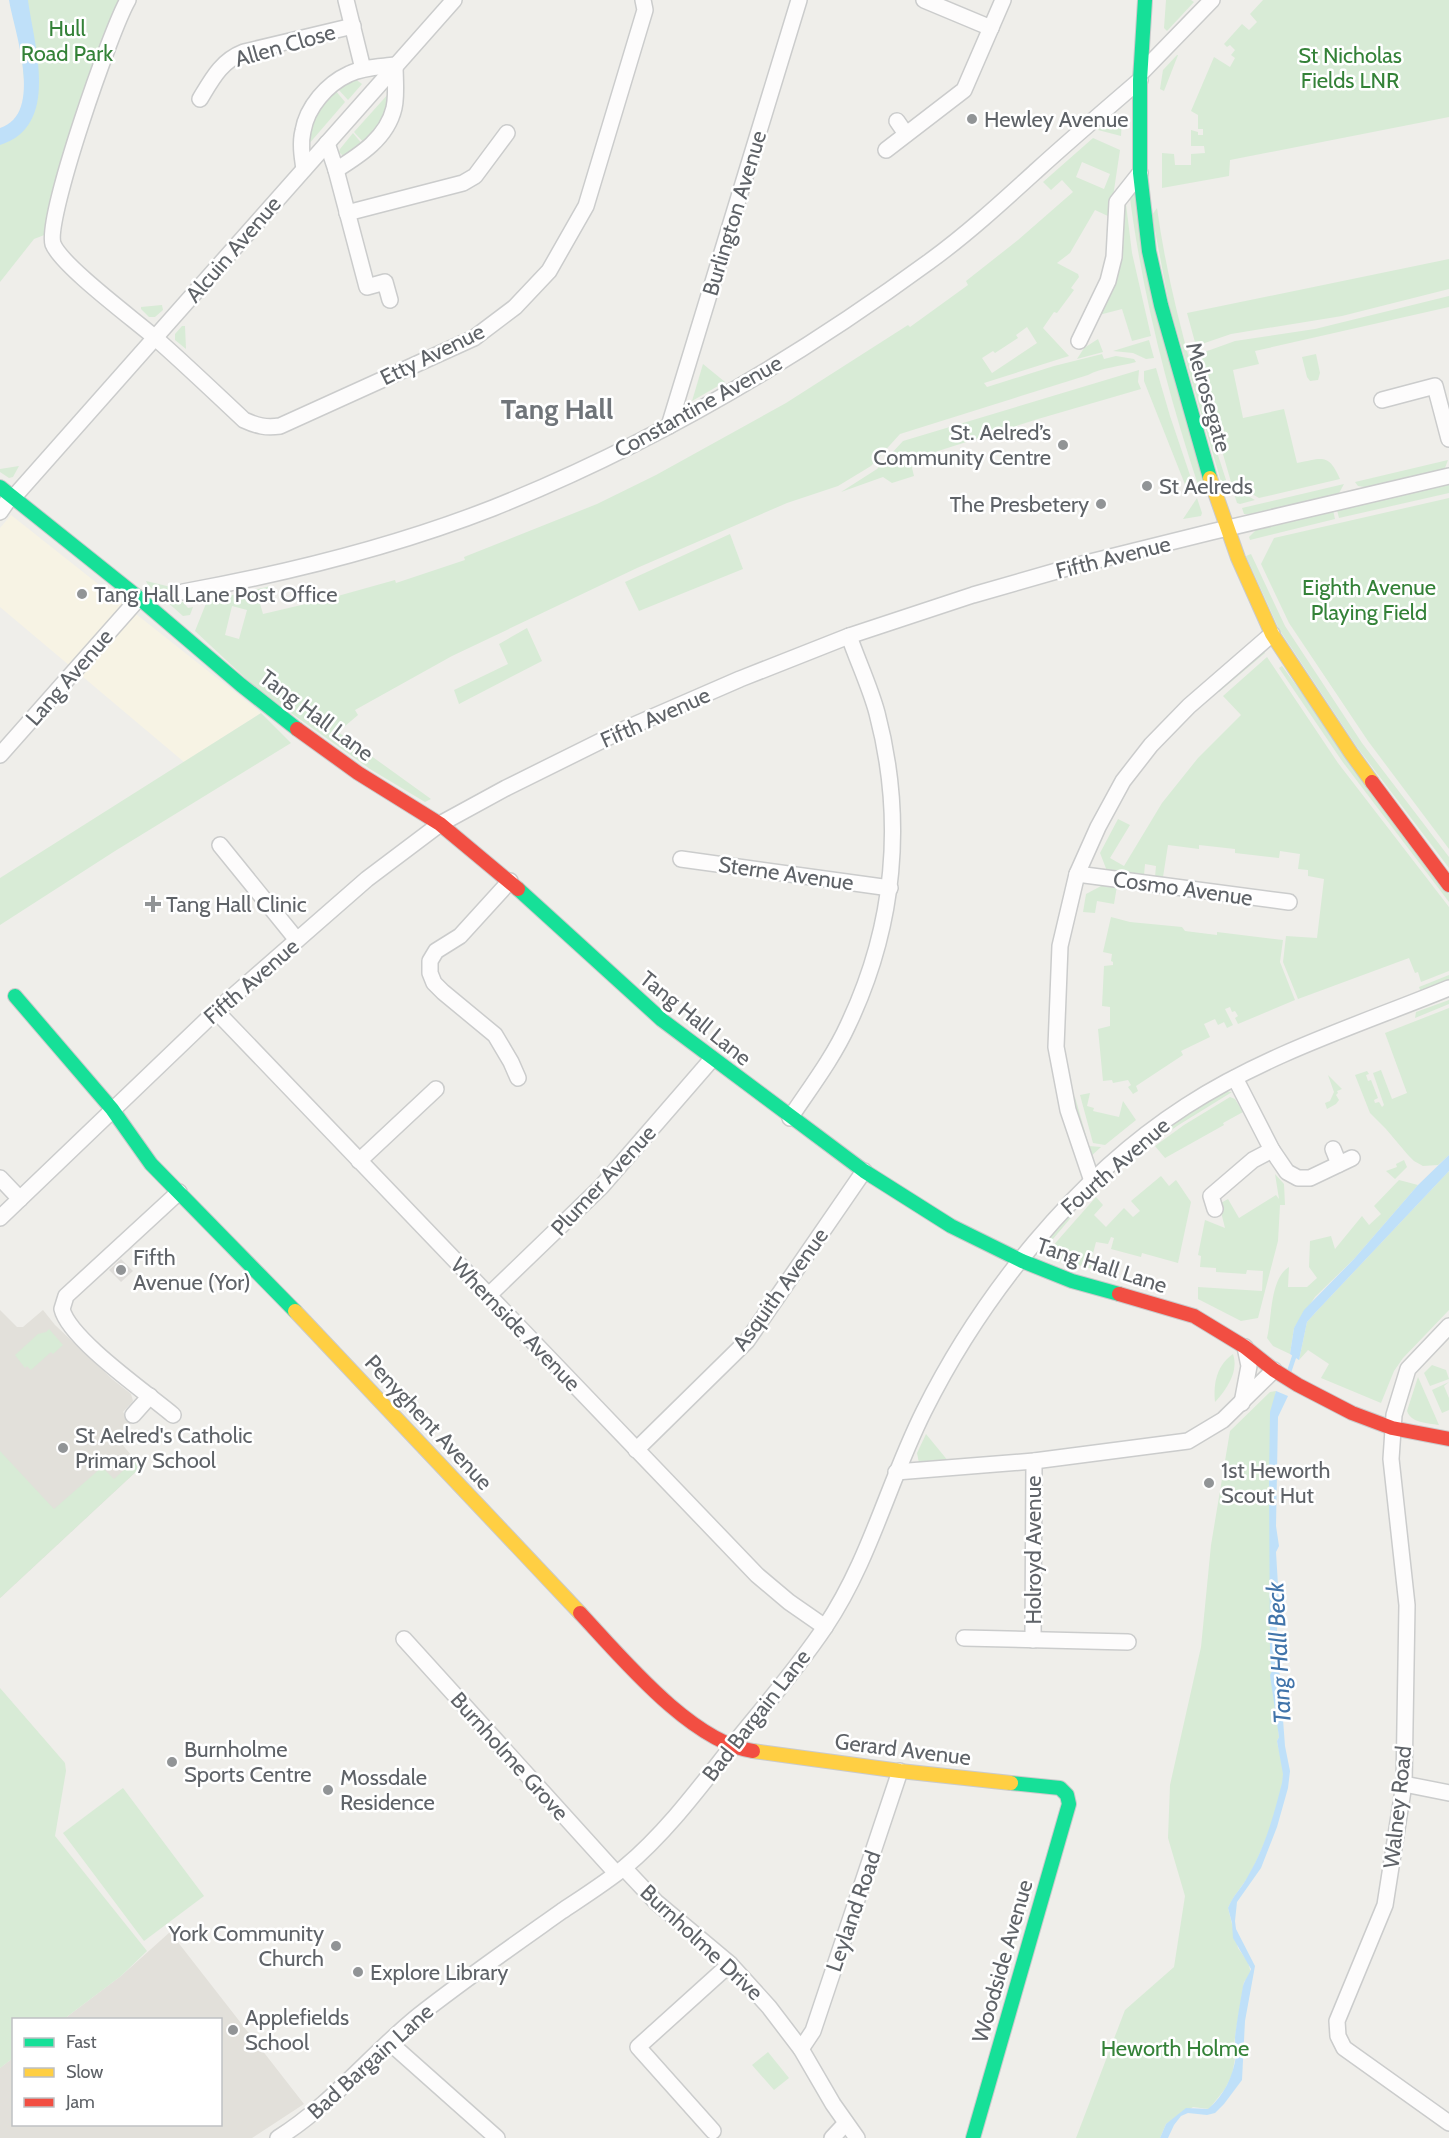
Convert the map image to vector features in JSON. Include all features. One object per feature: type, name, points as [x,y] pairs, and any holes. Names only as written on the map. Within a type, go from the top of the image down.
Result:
[{"type":"street","name":"Etty Avenue","points":[[128,0],[95,78],[66,178],[52,232],[52,242],[57,252],[82,277],[155,338],[244,420],[257,426],[268,427],[280,426],[474,338],[515,307],[549,271],[586,206],[645,10],[643,0]]},
{"type":"street","name":"Allen Close","points":[[346,0],[363,69]]},
{"type":"street","name":"Alcuin Avenue","points":[[0,512],[8,494],[155,338],[454,0]]},
{"type":"street","name":"Burlington Avenue","points":[[669,426],[800,0]]},
{"type":"street","points":[[924,0],[991,28]]},
{"type":"street","points":[[886,150],[964,90],[1003,0]]},
{"type":"street","name":"Melrosegate","points":[[1145,0],[1141,76],[1140,174],[1149,251],[1161,305],[1213,489],[1238,558],[1272,633],[1352,753],[1449,885]]},
{"type":"street","name":"Constantine Avenue","points":[[183,592],[327,561],[424,532],[492,508],[669,426],[771,368],[932,260],[994,209],[1141,76],[1212,0]]},
{"type":"street","name":"Allen Close","points":[[200,99],[222,66],[232,57],[244,52],[353,26]]},
{"type":"street","name":"Allen Close","points":[[304,169],[303,129],[314,105],[331,84],[350,73],[363,69],[395,65]]},
{"type":"street","points":[[336,170],[364,153],[384,130],[393,109],[395,65]]},
{"type":"street","points":[[897,121],[906,134]]},
{"type":"street","points":[[347,213],[463,183],[475,176],[507,133]]},
{"type":"street","points":[[327,143],[367,287],[386,282],[390,300]]},
{"type":"street","points":[[1079,341],[1108,281],[1114,257],[1117,202],[1140,174]]},
{"type":"street","points":[[1382,400],[1435,386],[1449,439]]},
{"type":"street","name":"Fifth Avenue","points":[[0,1218],[216,1011],[367,879],[440,824],[507,788],[625,729],[740,679],[849,636],[995,588],[1074,566],[1449,476]]},
{"type":"street","name":"Tang Hall Lane","points":[[8,494],[139,598],[241,686],[307,737],[358,773],[440,824],[510,881],[662,1020],[790,1118],[864,1171],[951,1226],[1022,1261],[1072,1281],[1194,1316],[1245,1347],[1298,1385],[1352,1413],[1392,1428],[1449,1439]]},
{"type":"street","name":"Lang Avenue","points":[[0,755],[139,598]]},
{"type":"street","points":[[1092,1181],[1068,1110],[1056,1047],[1060,946],[1077,874],[1098,827],[1123,781],[1150,745],[1189,706],[1272,633]]},
{"type":"street","points":[[790,1118],[847,1027],[867,981],[882,932],[890,888],[893,812],[888,766],[877,712],[849,636]]},
{"type":"street","points":[[220,845],[297,940]]},
{"type":"street","name":"Sterne Avenue","points":[[681,859],[890,888]]},
{"type":"street","name":"Cosmo Avenue","points":[[1077,874],[1289,902]]},
{"type":"street","points":[[510,881],[460,936],[436,951],[430,961],[430,973],[434,983],[443,992],[495,1035],[517,1059],[518,1078]]},
{"type":"street","name":"Fourth Avenue","points":[[896,1472],[924,1411],[952,1359],[994,1298],[1054,1220],[1092,1181],[1135,1143],[1188,1104],[1235,1078],[1313,1043],[1449,988]]},
{"type":"street","name":"Penyghent Avenue","points":[[15,996],[112,1109],[151,1164],[315,1332],[619,1655],[669,1702],[716,1740],[731,1748]]},
{"type":"street","name":"Whernside Avenue","points":[[216,1011],[757,1575],[789,1602],[825,1627]]},
{"type":"street","name":"Plumer Avenue","points":[[489,1294],[601,1187],[712,1059]]},
{"type":"street","points":[[1235,1078],[1272,1150],[1287,1172],[1298,1178],[1310,1178],[1345,1161],[1333,1149]]},
{"type":"street","points":[[359,1161],[436,1089]]},
{"type":"street","points":[[1208,1199],[1253,1160],[1272,1150]]},
{"type":"street","name":"Asquith Avenue","points":[[636,1450],[747,1341],[864,1171]]},
{"type":"street","points":[[0,1178],[20,1199]]},
{"type":"street","points":[[173,1415],[102,1358],[70,1326],[63,1314],[63,1301],[179,1192]]},
{"type":"street","name":"Walney Road","points":[[1449,1326],[1408,1369],[1398,1397],[1392,1428],[1391,1460],[1407,1605],[1404,1784],[1385,1905],[1337,2020],[1338,2036],[1344,2048],[1449,2123]]},
{"type":"street","points":[[1241,1404],[1249,1366],[1245,1347]]},
{"type":"street","points":[[896,1472],[1034,1461],[1188,1441],[1223,1420],[1274,1370]]},
{"type":"street","points":[[133,1415],[150,1396]]},
{"type":"street","name":"Holroyd Avenue","points":[[1033,1640],[1034,1461]]},
{"type":"street","name":"Bad Bargain Lane","points":[[278,2138],[320,2108],[415,2018],[471,1975],[620,1870],[654,1840],[731,1748],[825,1627],[861,1566],[896,1472]]},
{"type":"street","points":[[964,1638],[1128,1642]]},
{"type":"street","name":"Burnholme Grove","points":[[404,1639],[620,1870]]},
{"type":"street","name":"Gerard Avenue","points":[[731,1748],[900,1771],[1060,1788],[1067,1796]]},
{"type":"street","name":"Leyland Road","points":[[801,2049],[813,2031],[900,1771]]},
{"type":"street","points":[[1404,1784],[1449,1793]]},
{"type":"street","name":"Woodside Avenue","points":[[973,2138],[1069,1804],[1067,1796]]},
{"type":"street","name":"Burnholme Drive","points":[[620,1870],[730,1964],[769,2007],[801,2049],[846,2124],[857,2138]]},
{"type":"street","points":[[713,2131],[638,2047],[730,1964]]},
{"type":"street","points":[[389,2042],[497,2138]]},
{"type":"street","points":[[832,2138],[846,2124]]},
{"type":"shaded area","points":[[11,515],[261,713],[184,762],[0,607],[0,528]]},
{"type":"shaded area","points":[[121,1259],[133,1271],[121,1282],[109,1270]]},
{"type":"shaded area","name":"St Aelred's Catholic Primary School","points":[[0,1310],[17,1327],[23,1327],[43,1310],[55,1325],[131,1394],[133,1401],[123,1412],[132,1422],[116,1437],[141,1467],[0,1598]]},
{"type":"shaded area","name":"Applefields School","points":[[170,1932],[304,2104],[252,2138],[0,2138],[0,2068],[12,2059],[12,2126],[222,2126],[222,2018],[65,2018],[121,1976]]},
{"type":"green space","name":"Hull Road Park","points":[[17,0],[128,0],[52,232],[34,239],[0,282],[0,135],[27,114]]},
{"type":"green space","points":[[1166,0],[1194,2],[1167,31],[1164,28]]},
{"type":"green space","name":"St Nicholas Fields LNR","points":[[1263,0],[1449,0],[1449,117],[1230,160],[1229,176],[1162,188],[1162,153],[1174,154],[1175,165],[1191,165],[1191,154],[1205,153],[1204,146],[1191,146],[1191,130],[1198,132],[1198,135],[1203,135],[1203,129],[1198,129],[1198,115],[1191,111],[1214,57],[1230,67],[1235,58],[1231,55],[1235,50],[1230,45],[1227,47],[1224,44],[1242,24],[1249,30],[1257,22],[1250,14]]},
{"type":"green space","points":[[1177,55],[1164,91],[1160,89],[1163,70]]},
{"type":"green space","points":[[354,78],[362,84],[348,100],[337,88]]},
{"type":"green space","points":[[335,90],[345,102],[308,145],[316,114]]},
{"type":"green space","points":[[390,92],[384,117],[365,144],[354,132]]},
{"type":"green space","points":[[1114,117],[1122,119],[1121,136],[1098,130]]},
{"type":"green space","points":[[353,133],[363,145],[347,156],[343,156],[339,152],[340,149]]},
{"type":"green space","points":[[1093,138],[1120,150],[1110,217],[1095,210],[1070,253],[1057,263],[1078,274],[1079,277],[1071,288],[1074,290],[1043,328],[1069,356],[984,383],[987,387],[1102,354],[1104,359],[1116,356],[1134,359],[1136,362],[1099,371],[900,434],[871,466],[838,486],[787,503],[637,568],[452,656],[355,710],[358,715],[338,732],[431,799],[425,802],[370,769],[257,689],[195,631],[207,601],[271,586],[273,596],[259,600],[263,614],[395,580],[396,583],[465,560],[464,557],[597,504],[656,475],[786,403],[908,325],[910,327],[968,285],[966,281],[1073,192],[1062,180],[1051,190],[1043,182]],"holes":[[[1082,162],[1110,174],[1104,189],[1076,177]],[[1027,327],[1037,343],[992,373],[982,358],[993,351],[995,353],[1018,338],[1016,335]],[[232,606],[247,610],[239,639],[225,635]]]},
{"type":"green space","points":[[1133,185],[1205,487],[1199,488],[1176,415],[1148,304],[1129,191]]},
{"type":"green space","points":[[1125,196],[1132,253],[1151,336],[1132,341],[1122,309],[1099,315]]},
{"type":"green space","points":[[1157,208],[1177,313],[1227,483],[1222,485],[1169,304],[1152,215]]},
{"type":"green space","points":[[1449,259],[1449,289],[1342,316],[1231,334],[1196,346],[1187,313]]},
{"type":"green space","points":[[1449,296],[1449,307],[1255,351],[1259,364],[1233,370],[1243,418],[1284,409],[1297,463],[1323,459],[1332,465],[1340,479],[1259,498],[1231,482],[1197,364],[1201,363],[1199,354],[1235,341],[1315,329]]},
{"type":"green space","points":[[162,305],[163,310],[155,317],[149,317],[141,309],[141,307]]},
{"type":"green space","points":[[182,326],[185,326],[186,349],[175,340],[175,334]]},
{"type":"green space","points":[[1098,339],[1103,352],[1077,359],[1084,348]]},
{"type":"green space","points":[[1149,340],[1154,358],[1146,359],[1133,353],[1113,351]]},
{"type":"green space","points":[[1316,354],[1320,373],[1318,380],[1310,381],[1302,357]]},
{"type":"green space","points":[[703,364],[725,382],[692,401]]},
{"type":"green space","points":[[1156,368],[1195,490],[1188,492],[1144,381],[1144,371]]},
{"type":"green space","points":[[1139,370],[1138,382],[1141,389],[910,460],[914,476],[892,483],[883,477],[841,492],[877,469],[903,441]]},
{"type":"green space","points":[[1448,460],[1445,468],[1440,472],[1370,488],[1358,486],[1355,482]]},
{"type":"green space","points":[[19,466],[13,477],[9,478],[0,472],[0,469]]},
{"type":"green space","points":[[1344,484],[1338,495],[1257,515],[1244,514],[1242,508]]},
{"type":"green space","points":[[1449,484],[1449,493],[1339,518],[1337,510]]},
{"type":"green space","points":[[1232,487],[1255,500],[1237,503]]},
{"type":"green space","points":[[1197,498],[1201,516],[1183,519]]},
{"type":"green space","name":"Eighth Avenue Playing Field","points":[[1449,498],[1449,849],[1368,741],[1289,623],[1261,564],[1274,538]]},
{"type":"green space","points":[[1333,510],[1335,519],[1250,540],[1249,537],[1258,528]]},
{"type":"green space","points":[[730,534],[743,569],[639,611],[625,582]]},
{"type":"green space","points":[[1251,554],[1285,626],[1362,743],[1449,857],[1449,868],[1357,747],[1279,629],[1246,556]]},
{"type":"green space","points":[[146,581],[171,587],[173,600],[183,602],[188,608],[193,607],[190,615],[183,616]]},
{"type":"green space","points":[[527,628],[542,661],[459,704],[454,690],[508,664],[499,644]]},
{"type":"green space","points":[[1264,651],[1265,653],[1219,692],[1218,688],[1256,654]]},
{"type":"green space","points":[[1267,657],[1338,763],[1449,907],[1449,971],[1421,982],[1409,958],[1298,999],[1283,962],[1286,936],[1317,938],[1324,879],[1308,876],[1308,870],[1298,869],[1300,854],[1280,851],[1279,858],[1235,853],[1235,849],[1199,845],[1199,849],[1168,845],[1163,877],[1155,877],[1156,866],[1145,864],[1144,875],[1107,871],[1100,853],[1118,819],[1130,825],[1110,858],[1124,866],[1162,803],[1198,758],[1241,715],[1223,696]]},
{"type":"green space","points":[[1282,666],[1449,894],[1449,902],[1342,761],[1279,668]]},
{"type":"green space","points":[[261,713],[291,743],[0,925],[0,878]]},
{"type":"green space","points":[[1103,885],[1117,886],[1114,904],[1097,901],[1095,913],[1083,912],[1086,894]]},
{"type":"green space","points":[[1111,917],[1130,922],[1182,927],[1185,931],[1217,935],[1217,932],[1283,940],[1280,962],[1295,1000],[1238,1024],[1235,1011],[1232,1012],[1230,1007],[1225,1009],[1233,1025],[1227,1028],[1224,1022],[1218,1025],[1215,1019],[1204,1024],[1210,1037],[1181,1051],[1183,1055],[1136,1086],[1138,1091],[1133,1094],[1128,1087],[1131,1085],[1128,1080],[1113,1083],[1112,1080],[1103,1081],[1098,1029],[1110,1026],[1110,1007],[1102,1006],[1104,966],[1113,965],[1112,954],[1103,952]]},
{"type":"green space","points":[[1449,975],[1449,982],[1421,993],[1419,987]]},
{"type":"green space","points":[[1449,1000],[1449,1004],[1415,1018],[1416,1012]]},
{"type":"green space","points":[[1449,1008],[1449,1155],[1438,1165],[1423,1166],[1408,1155],[1370,1113],[1355,1075],[1367,1071],[1368,1081],[1371,1080],[1378,1098],[1374,1100],[1375,1103],[1379,1102],[1382,1107],[1384,1105],[1373,1073],[1381,1070],[1392,1099],[1407,1093],[1385,1033]]},
{"type":"green space","points":[[1328,1075],[1342,1089],[1337,1091],[1336,1095],[1339,1100],[1336,1104],[1327,1109],[1325,1103],[1330,1101],[1334,1092]]},
{"type":"green space","points":[[1225,1091],[1232,1092],[1177,1126],[1150,1146],[1148,1140],[1172,1122]]},
{"type":"green space","points":[[1090,1093],[1087,1106],[1094,1108],[1093,1111],[1119,1117],[1123,1101],[1136,1120],[1105,1145],[1093,1143],[1080,1095]]},
{"type":"green space","points":[[1075,1097],[1089,1146],[1101,1147],[1090,1157],[1071,1100]]},
{"type":"green space","points":[[1230,1097],[1235,1099],[1243,1112],[1223,1123],[1224,1125],[1165,1158],[1155,1146],[1184,1125]]},
{"type":"green space","points":[[1404,1160],[1407,1167],[1395,1179],[1386,1171],[1397,1167],[1396,1164]]},
{"type":"green space","points":[[1449,1171],[1449,1310],[1403,1358],[1394,1371],[1381,1403],[1321,1378],[1329,1364],[1308,1350],[1299,1360],[1307,1322]]},
{"type":"green space","points":[[1275,1174],[1284,1184],[1285,1205],[1280,1205],[1278,1241],[1258,1318],[1241,1321],[1198,1299],[1198,1287],[1262,1291],[1263,1271],[1247,1270],[1246,1274],[1216,1272],[1216,1268],[1200,1267],[1201,1256],[1198,1255],[1205,1220],[1225,1228],[1219,1204],[1228,1199],[1239,1218],[1276,1195],[1279,1199]]},
{"type":"green space","points":[[1161,1176],[1169,1186],[1176,1180],[1191,1202],[1178,1263],[1142,1253],[1141,1257],[1111,1249],[1114,1238],[1111,1237],[1108,1244],[1096,1242],[1091,1261],[1107,1265],[1104,1272],[1055,1259],[1051,1248],[1096,1197],[1103,1205],[1094,1215],[1106,1227],[1124,1208],[1133,1217],[1140,1211],[1131,1201]]},
{"type":"green space","points":[[1399,1180],[1418,1185],[1354,1259],[1315,1297],[1294,1328],[1290,1354],[1273,1346],[1267,1338],[1275,1289],[1283,1272],[1289,1267],[1288,1287],[1307,1287],[1317,1278],[1309,1267],[1310,1241],[1331,1236],[1335,1249],[1362,1216],[1369,1225],[1381,1214],[1374,1206]]},
{"type":"green space","points":[[1070,1213],[1074,1214],[1047,1246],[1044,1244],[1045,1239]]},
{"type":"green space","points":[[49,1329],[63,1345],[53,1354],[51,1352],[31,1370],[27,1366],[25,1368],[15,1355],[38,1334]]},
{"type":"green space","points":[[1233,1354],[1233,1373],[1228,1386],[1215,1402],[1217,1375],[1223,1363]]},
{"type":"green space","points":[[1432,1365],[1446,1370],[1449,1379],[1430,1386],[1424,1373]]},
{"type":"green space","points":[[1418,1377],[1439,1425],[1416,1420],[1407,1411]]},
{"type":"green space","points":[[1449,1382],[1444,1386],[1449,1398],[1449,1410],[1442,1413],[1432,1390]]},
{"type":"green space","name":"Heworth Holme","points":[[1276,1391],[1270,1658],[1279,1737],[1277,1741],[1283,1777],[1279,1800],[1265,1842],[1248,1877],[1228,1908],[1238,1948],[1248,1962],[1251,1973],[1244,1982],[1234,2045],[1236,2053],[1232,2075],[1225,2089],[1209,2109],[1193,2107],[1166,2124],[1160,2138],[1076,2138],[1125,2010],[1174,1967],[1185,1896],[1168,1838],[1170,1785],[1201,1647],[1211,1545],[1230,1431],[1270,1392]]},
{"type":"green space","points":[[926,1434],[949,1462],[919,1463],[917,1453]]},
{"type":"green space","points":[[0,1451],[54,1509],[102,1467],[114,1479],[136,1459],[141,1467],[0,1598]]},
{"type":"green space","points":[[0,1688],[65,1763],[66,1771],[55,1836],[147,1951],[121,1976],[65,2018],[12,2018],[12,2059],[0,2068]]},
{"type":"green space","points":[[123,1788],[204,1896],[144,1941],[63,1833]]},
{"type":"green space","points":[[768,2052],[789,2078],[774,2090],[752,2065]]},
{"type":"water","points":[[9,0],[28,0],[38,61],[39,83],[37,103],[31,121],[19,135],[0,145],[0,128],[14,120],[21,106],[24,90],[20,50]]},
{"type":"water","points":[[1449,1155],[1449,1171],[1307,1322],[1299,1360],[1290,1354],[1294,1328],[1304,1310],[1354,1259],[1418,1185]]},
{"type":"water","points":[[1276,1391],[1288,1396],[1278,1417],[1276,1526],[1279,1546],[1276,1552],[1279,1602],[1277,1630],[1285,1746],[1290,1771],[1288,1788],[1277,1827],[1261,1868],[1237,1902],[1236,1929],[1255,1966],[1245,2021],[1242,2080],[1215,2113],[1207,2115],[1188,2113],[1181,2116],[1168,2138],[1160,2138],[1166,2124],[1186,2108],[1208,2109],[1214,2104],[1223,2092],[1233,2071],[1236,2056],[1235,2037],[1243,1986],[1251,1969],[1233,1938],[1228,1908],[1259,1854],[1282,1783],[1283,1774],[1277,1741],[1279,1737],[1270,1675],[1272,1671],[1270,1658],[1270,1412]]},
{"type":"waterway","name":"Tang Hall Beck","points":[[1289,1372],[1296,1351]]},
{"type":"traffic: fast","points":[[1145,0],[1140,80],[1140,173],[1149,251],[1161,305],[1210,478]]},
{"type":"traffic: fast","points":[[0,487],[297,729]]},
{"type":"traffic: fast","points":[[518,889],[662,1020],[864,1171],[951,1226],[1022,1261],[1072,1281],[1119,1294]]},
{"type":"traffic: fast","points":[[15,996],[112,1109],[151,1164],[295,1311]]},
{"type":"traffic: fast","points":[[973,2138],[1069,1804],[1067,1795],[1060,1788],[1011,1783]]},
{"type":"traffic: slow","points":[[1210,478],[1238,558],[1272,634],[1372,782]]},
{"type":"traffic: slow","points":[[295,1311],[580,1613]]},
{"type":"traffic: slow","points":[[753,1751],[1011,1783]]},
{"type":"traffic: jam","points":[[297,729],[358,773],[440,824],[518,889]]},
{"type":"traffic: jam","points":[[1372,782],[1449,885]]},
{"type":"traffic: jam","points":[[1119,1294],[1194,1316],[1245,1347],[1298,1385],[1352,1413],[1392,1428],[1449,1439]]},
{"type":"traffic: jam","points":[[580,1613],[637,1674],[682,1715],[730,1745],[753,1751]]},
{"type":"place","name":"Hewley Avenue","points":[[972,119]]},
{"type":"place","name":"St. Aelred’s Community Centre","points":[[1063,445]]},
{"type":"place","name":"St Aelreds","points":[[1147,486]]},
{"type":"place","name":"The Presbetery","points":[[1101,504]]},
{"type":"place","name":"Tang Hall Lane Post Office","points":[[82,594]]},
{"type":"place","name":"Tang Hall Clinic","points":[[153,904]]},
{"type":"place","name":"Fifth Avenue (Yor)","points":[[121,1270]]},
{"type":"place","name":"St Aelred's Catholic Primary School","points":[[63,1448]]},
{"type":"place","name":"1st Heworth Scout Hut","points":[[1209,1483]]},
{"type":"place","name":"Burnholme Sports Centre","points":[[172,1762]]},
{"type":"place","name":"Mossdale Residence","points":[[328,1790]]},
{"type":"place","name":"York Community Church","points":[[336,1946]]},
{"type":"place","name":"Explore Library","points":[[358,1972]]},
{"type":"place","name":"Applefields School","points":[[233,2030]]},
{"type":"district","name":"Tang Hall","points":[[557,409]]}]
